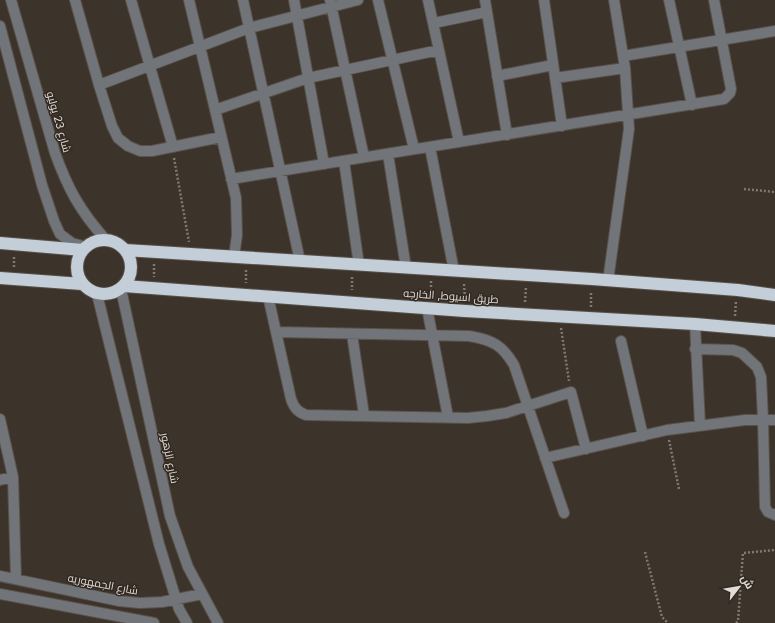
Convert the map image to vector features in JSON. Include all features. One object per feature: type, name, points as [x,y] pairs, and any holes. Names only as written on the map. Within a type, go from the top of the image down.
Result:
[{"type":"highway","points":[[99,240],[106,240],[120,245],[125,250],[129,257],[131,272],[123,287],[114,293],[97,294],[88,290],[82,284],[76,267],[78,258],[84,248],[99,240]]},
{"type":"highway","points":[[0,243],[84,248]]},
{"type":"highway","points":[[125,250],[592,279],[738,290],[775,295]]},
{"type":"highway","points":[[0,278],[82,284]]},
{"type":"highway","name":"طريق اسيوط, الخارجه","points":[[123,287],[155,288],[465,311],[695,324],[775,331]]},
{"type":"street","name":"شارع 23 يوليو","points":[[11,0],[55,152],[64,177],[75,200],[88,220],[106,240]]},
{"type":"street","points":[[75,0],[99,85],[112,126],[118,138],[128,146],[140,151],[152,152],[221,137]]},
{"type":"street","points":[[131,0],[173,147]]},
{"type":"street","points":[[189,0],[236,198],[240,257]]},
{"type":"street","points":[[243,0],[300,261]]},
{"type":"street","points":[[294,0],[324,164]]},
{"type":"street","points":[[99,85],[150,64],[249,28],[297,15],[331,3],[358,0]]},
{"type":"street","points":[[378,0],[414,149]]},
{"type":"street","points":[[428,0],[459,142]]},
{"type":"street","points":[[485,0],[507,135]]},
{"type":"street","points":[[544,0],[562,126]]},
{"type":"street","points":[[608,281],[630,129],[625,68],[614,0]]},
{"type":"street","points":[[669,0],[692,105]]},
{"type":"street","points":[[231,179],[562,126],[629,113],[720,101],[730,93],[731,89],[714,0]]},
{"type":"street","points":[[331,3],[364,158]]},
{"type":"street","points":[[434,23],[487,12]]},
{"type":"street","points":[[0,26],[2,45],[42,185],[54,221],[60,234],[72,243],[84,248]]},
{"type":"street","points":[[623,56],[775,31]]},
{"type":"street","points":[[215,110],[263,92],[308,78],[439,50]]},
{"type":"street","points":[[498,76],[553,65]]},
{"type":"street","points":[[555,78],[625,68]]},
{"type":"street","points":[[430,147],[459,271]]},
{"type":"street","points":[[388,154],[406,268]]},
{"type":"street","points":[[344,161],[355,264]]},
{"type":"street","name":"شارع الزهور","points":[[123,287],[170,516],[188,567],[218,623]]},
{"type":"street","points":[[97,294],[159,544],[182,617],[186,623]]},
{"type":"street","points":[[268,296],[291,399],[296,410],[306,415],[448,417],[487,416],[528,406],[571,392],[586,449]]},
{"type":"street","points":[[429,308],[431,336],[448,417]]},
{"type":"street","points":[[695,324],[695,349],[700,426]]},
{"type":"street","points":[[277,332],[469,336],[485,339],[499,345],[507,353],[514,365],[564,513]]},
{"type":"street","points":[[352,334],[364,415]]},
{"type":"street","points":[[621,341],[643,436]]},
{"type":"street","points":[[695,349],[733,350],[742,353],[751,359],[760,377],[763,419],[765,507],[768,512],[775,515]]},
{"type":"street","points":[[0,419],[13,477],[16,579]]},
{"type":"street","points":[[545,458],[667,430],[763,419],[775,420]]},
{"type":"street","points":[[0,480],[13,477]]},
{"type":"street","name":"شارع الجمهوريه","points":[[0,576],[119,602],[140,604],[202,594]]},
{"type":"street","points":[[0,594],[154,623]]},
{"type":"path","points":[[173,147],[191,254]]},
{"type":"path","points":[[744,189],[775,192]]},
{"type":"path","points":[[13,279],[14,244]]},
{"type":"path","points":[[154,252],[155,288]]},
{"type":"path","points":[[240,257],[246,295]]},
{"type":"path","points":[[352,302],[355,264]]},
{"type":"path","points":[[429,308],[430,269]]},
{"type":"path","points":[[459,271],[465,311]]},
{"type":"path","points":[[525,314],[527,275]]},
{"type":"path","points":[[590,317],[592,279]]},
{"type":"path","points":[[734,327],[738,290]]},
{"type":"path","points":[[559,316],[571,392]]},
{"type":"path","points":[[667,430],[679,489]]},
{"type":"path","points":[[736,623],[738,621],[743,553],[775,550]]},
{"type":"path","points":[[645,552],[662,617],[668,623]]}]
